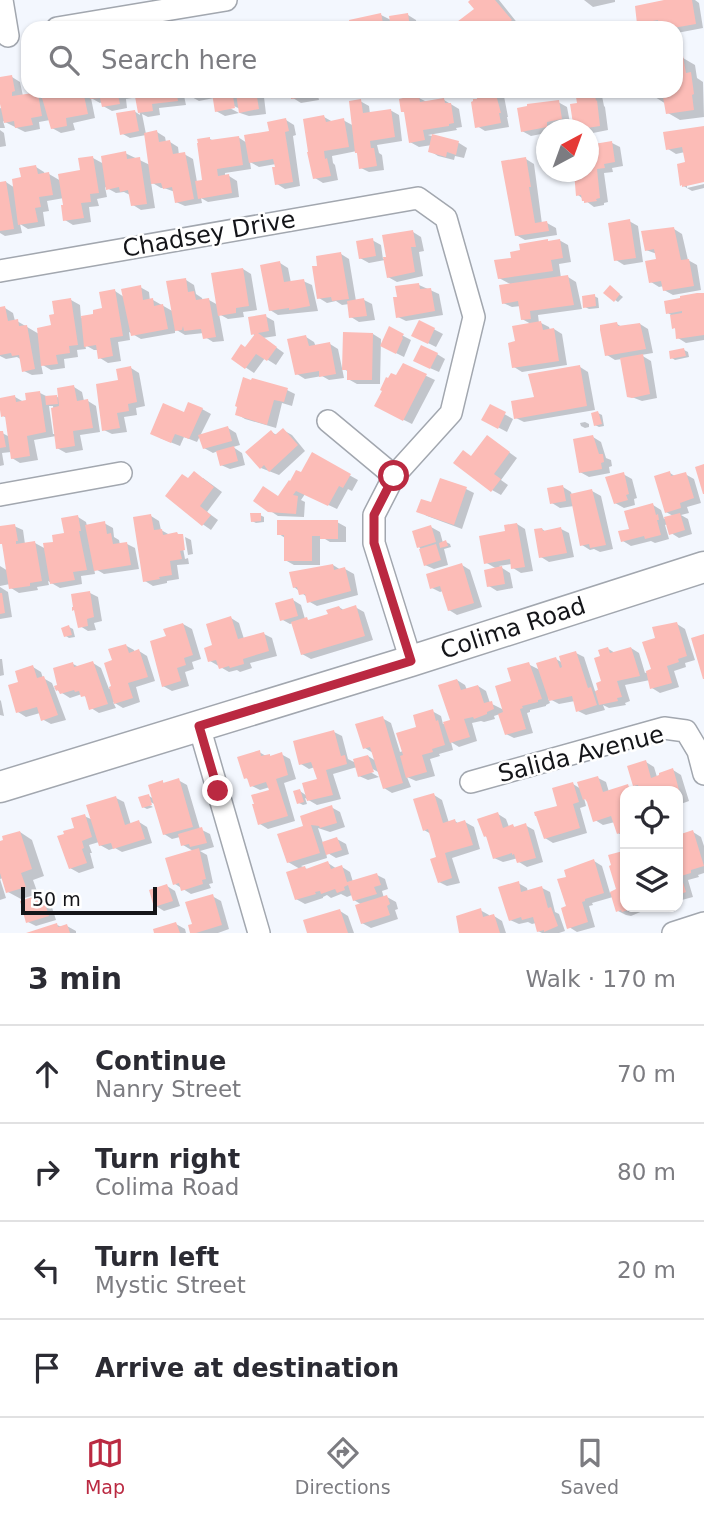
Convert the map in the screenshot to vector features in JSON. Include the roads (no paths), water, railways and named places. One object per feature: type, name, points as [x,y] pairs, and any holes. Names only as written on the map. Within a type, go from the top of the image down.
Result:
[{"type":"main road","name":"Colima Road","points":[[0,787],[411,661],[704,567]]},
{"type":"street","points":[[2,0],[12,36]]},
{"type":"street","points":[[99,21],[226,0]]},
{"type":"street","name":"Chadsey Drive","points":[[0,271],[418,198],[446,218],[474,317],[451,413],[394,476]]},
{"type":"street","points":[[328,421],[394,476],[374,515],[374,543],[411,661]]},
{"type":"street","points":[[0,495],[121,473]]},
{"type":"street","points":[[199,726],[259,933]]},
{"type":"street","name":"Salida Avenue","points":[[471,782],[664,728],[686,731],[698,751],[704,774]]},
{"type":"street","points":[[673,933],[704,923]]}]
